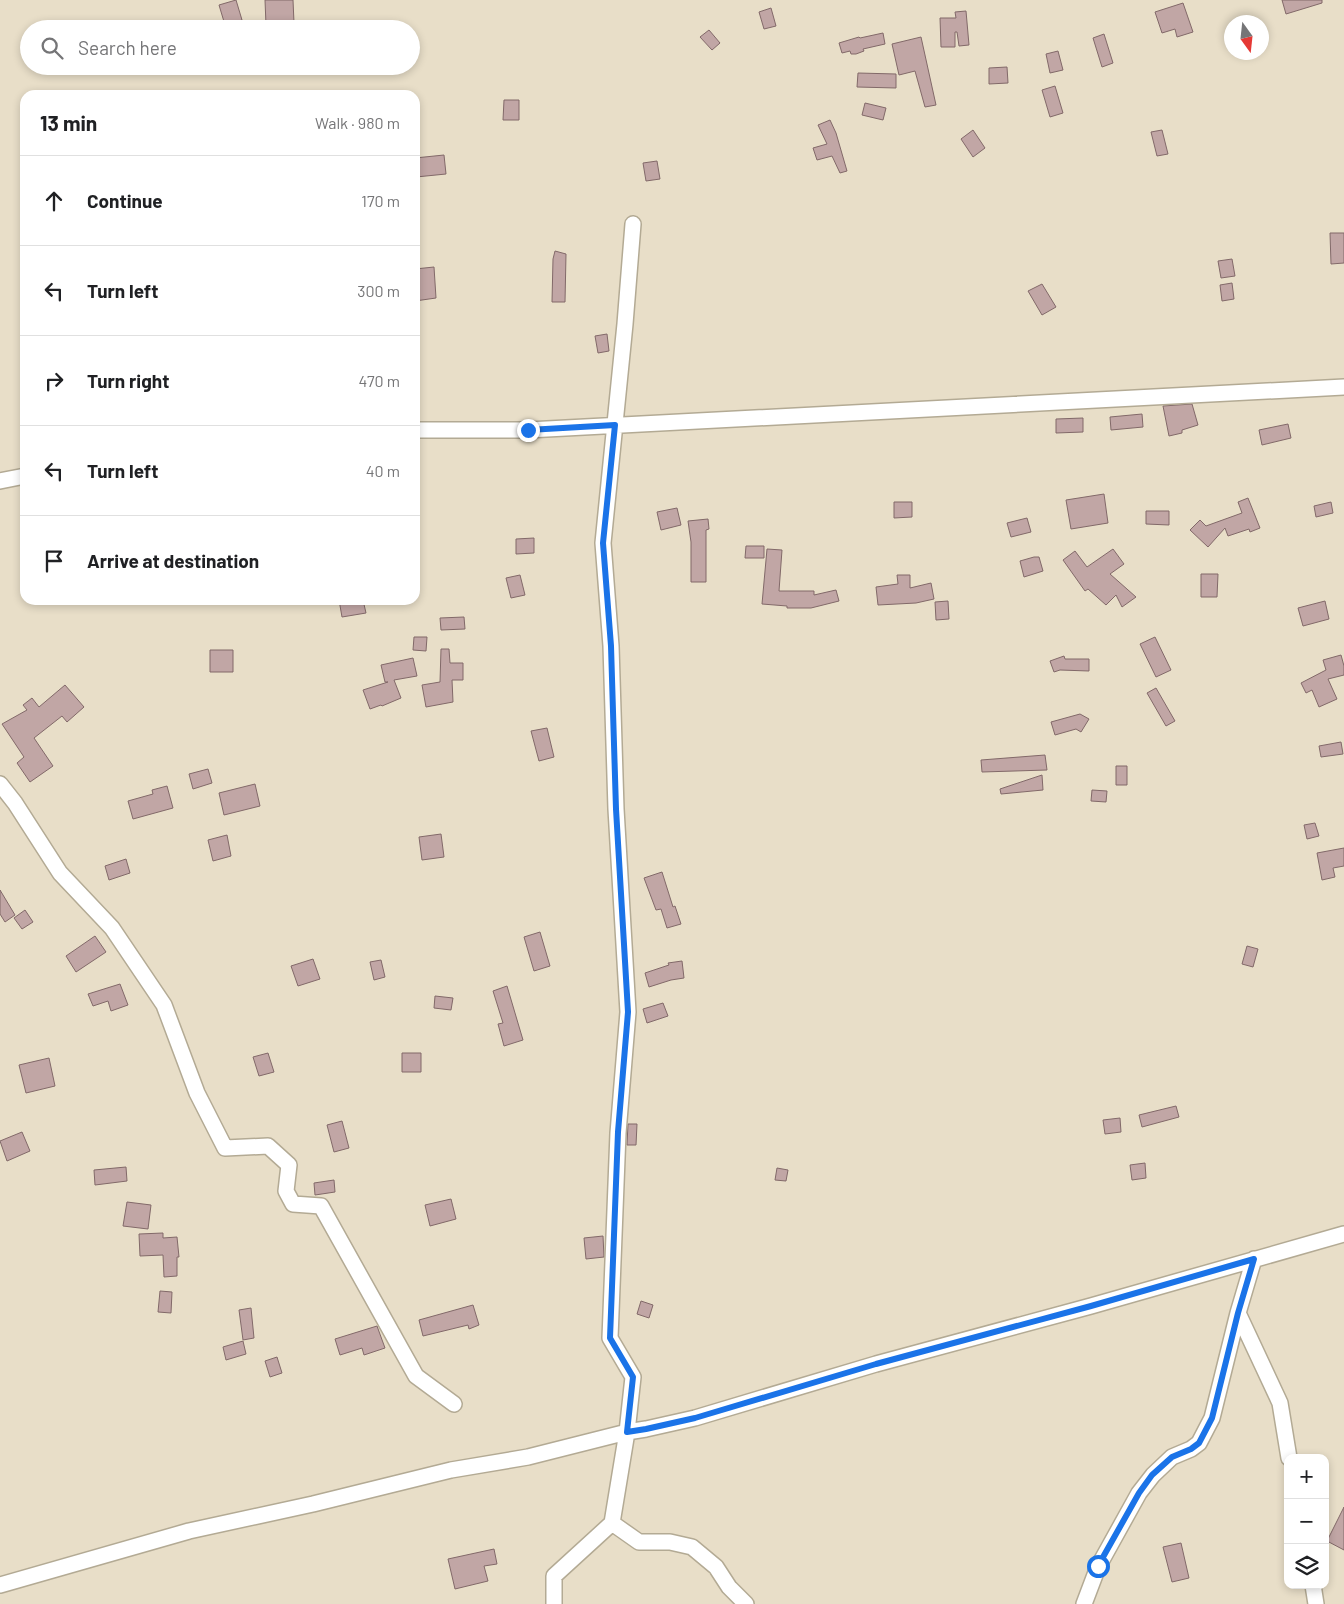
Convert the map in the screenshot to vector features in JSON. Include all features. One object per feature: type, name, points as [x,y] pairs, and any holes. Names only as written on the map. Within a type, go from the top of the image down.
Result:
[{"type":"street","points":[[554,1604],[554,1576],[612,1524],[627,1432],[633,1377],[610,1338],[618,1132],[628,1012],[616,809],[611,646],[603,543],[633,224]]},
{"type":"street","points":[[420,430],[528,430],[1344,387]]},
{"type":"street","points":[[0,481],[20,477]]},
{"type":"street","points":[[0,784],[15,803],[60,872],[112,928],[164,1005],[197,1093],[225,1148],[268,1146],[289,1165],[286,1191],[293,1204],[321,1206],[416,1376],[454,1404]]},
{"type":"street","points":[[0,1585],[189,1531],[313,1504],[452,1470],[528,1457],[627,1432],[695,1418],[876,1364],[1100,1304],[1344,1234]]},
{"type":"street","points":[[1084,1604],[1098,1566],[1139,1493],[1152,1475],[1172,1457],[1191,1449],[1199,1443],[1212,1418],[1238,1313],[1254,1259]]},
{"type":"street","points":[[1238,1313],[1280,1403],[1288,1454]]},
{"type":"street","points":[[612,1524],[639,1542],[670,1542],[692,1547],[716,1567],[729,1588],[746,1604]]},
{"type":"street","points":[[1314,1589],[1316,1604]]},
{"type":"building","points":[[236,0],[242,20],[224,20],[219,5]]},
{"type":"building","points":[[265,0],[293,0],[294,20],[266,20]]},
{"type":"building","points":[[1282,0],[1322,0],[1322,3],[1286,14]]},
{"type":"building","points":[[1183,3],[1193,32],[1177,37],[1175,29],[1162,33],[1155,12]]},
{"type":"building","points":[[771,8],[776,26],[764,29],[759,12]]},
{"type":"building","points":[[966,11],[969,45],[959,46],[957,32],[955,32],[955,47],[941,47],[940,18],[956,18],[955,12]]},
{"type":"building","points":[[709,30],[720,43],[712,50],[700,37]]},
{"type":"building","points":[[883,33],[885,44],[863,49],[864,51],[856,54],[851,54],[850,51],[842,53],[839,43]]},
{"type":"building","points":[[1104,34],[1113,63],[1102,67],[1093,38]]},
{"type":"building","points":[[921,37],[936,105],[925,107],[915,71],[899,75],[892,44]]},
{"type":"building","points":[[1058,51],[1063,70],[1050,73],[1046,54]]},
{"type":"building","points":[[1007,67],[1008,83],[989,84],[989,68]]},
{"type":"building","points":[[858,73],[896,74],[896,88],[857,87]]},
{"type":"building","points":[[1055,86],[1063,113],[1050,117],[1042,90]]},
{"type":"building","points":[[504,100],[519,100],[519,120],[503,120]]},
{"type":"building","points":[[865,103],[886,108],[883,120],[862,115]]},
{"type":"building","points":[[830,120],[836,133],[847,171],[840,173],[832,156],[817,160],[813,148],[827,144],[818,125]]},
{"type":"building","points":[[973,130],[985,148],[973,157],[961,139]]},
{"type":"building","points":[[1162,130],[1168,154],[1157,156],[1151,132]]},
{"type":"building","points":[[444,155],[446,174],[420,177],[420,157]]},
{"type":"building","points":[[657,161],[660,179],[646,181],[643,163]]},
{"type":"building","points":[[1330,233],[1344,233],[1344,263],[1331,264]]},
{"type":"building","points":[[555,251],[566,254],[565,302],[552,302],[553,259]]},
{"type":"building","points":[[1232,259],[1235,276],[1221,278],[1218,261]]},
{"type":"building","points":[[434,267],[436,298],[420,300],[420,268]]},
{"type":"building","points":[[1232,283],[1234,299],[1222,301],[1220,285]]},
{"type":"building","points":[[1042,284],[1056,307],[1042,315],[1028,291]]},
{"type":"building","points":[[607,334],[609,351],[598,353],[595,336]]},
{"type":"building","points":[[1192,404],[1198,425],[1182,430],[1182,433],[1169,436],[1163,406]]},
{"type":"building","points":[[1142,414],[1143,427],[1111,430],[1110,417]]},
{"type":"building","points":[[1083,418],[1083,432],[1056,433],[1056,419]]},
{"type":"building","points":[[1288,424],[1291,438],[1262,445],[1259,430]]},
{"type":"building","points":[[1104,494],[1108,523],[1071,529],[1066,500]]},
{"type":"building","points":[[1248,498],[1260,528],[1250,532],[1249,529],[1228,536],[1225,528],[1208,547],[1190,530],[1200,520],[1206,526],[1242,513],[1238,502]]},
{"type":"building","points":[[894,502],[912,502],[912,517],[894,518]]},
{"type":"building","points":[[1331,502],[1333,513],[1316,517],[1314,506]]},
{"type":"building","points":[[677,508],[681,525],[661,530],[657,512]]},
{"type":"building","points":[[1146,511],[1169,511],[1169,525],[1146,524]]},
{"type":"building","points":[[1027,518],[1031,532],[1011,537],[1007,523]]},
{"type":"building","points":[[708,519],[709,529],[706,530],[706,582],[691,582],[691,542],[688,521]]},
{"type":"building","points":[[534,538],[534,553],[516,554],[516,539]]},
{"type":"building","points":[[746,546],[764,546],[764,558],[745,558]]},
{"type":"building","points":[[767,549],[782,550],[779,591],[814,591],[814,595],[836,590],[839,601],[811,608],[787,608],[787,606],[762,604]]},
{"type":"building","points":[[1113,549],[1124,564],[1110,574],[1136,597],[1122,607],[1116,595],[1106,605],[1088,589],[1085,591],[1063,560],[1075,551],[1087,567]]},
{"type":"building","points":[[1039,557],[1043,571],[1024,577],[1020,561]]},
{"type":"building","points":[[1201,574],[1218,574],[1217,597],[1201,597]]},
{"type":"building","points":[[520,575],[525,595],[511,598],[506,578]]},
{"type":"building","points":[[897,575],[910,575],[910,588],[931,583],[934,599],[916,603],[878,605],[876,587],[898,584]]},
{"type":"building","points":[[948,601],[949,619],[936,620],[935,602]]},
{"type":"building","points":[[1325,601],[1329,619],[1303,626],[1298,608]]},
{"type":"building","points":[[340,605],[364,605],[366,613],[342,617]]},
{"type":"building","points":[[464,617],[465,629],[441,630],[440,618]]},
{"type":"building","points":[[414,637],[427,637],[426,651],[413,650]]},
{"type":"building","points":[[1155,637],[1171,670],[1156,677],[1140,644]]},
{"type":"building","points":[[441,649],[449,649],[450,663],[463,663],[463,680],[452,680],[453,702],[426,707],[422,685],[440,682]]},
{"type":"building","points":[[210,650],[233,650],[233,672],[210,672]]},
{"type":"building","points":[[1341,655],[1344,675],[1328,679],[1337,699],[1319,707],[1312,690],[1306,693],[1301,683],[1326,670],[1323,660]]},
{"type":"building","points":[[1064,656],[1065,659],[1089,659],[1089,671],[1060,670],[1054,672],[1050,661]]},
{"type":"building","points":[[413,658],[417,676],[394,680],[401,698],[370,709],[363,690],[388,682],[385,682],[381,665]]},
{"type":"building","points":[[65,685],[84,707],[67,722],[62,716],[34,738],[53,766],[30,782],[17,763],[24,757],[2,724],[27,710],[23,705],[32,698],[39,707]]},
{"type":"building","points":[[1156,688],[1175,721],[1166,726],[1147,693]]},
{"type":"building","points":[[1080,714],[1089,719],[1081,732],[1076,729],[1055,735],[1051,722]]},
{"type":"building","points":[[547,728],[554,757],[539,761],[531,731]]},
{"type":"building","points":[[1341,742],[1343,754],[1321,757],[1319,746]]},
{"type":"building","points":[[1045,755],[1047,770],[982,772],[981,760]]},
{"type":"building","points":[[1116,766],[1127,766],[1127,785],[1116,785]]},
{"type":"building","points":[[208,769],[212,783],[193,789],[189,774]]},
{"type":"building","points":[[1042,775],[1043,790],[1001,794],[1000,789]]},
{"type":"building","points":[[255,784],[260,806],[224,815],[219,793]]},
{"type":"building","points":[[167,786],[173,808],[133,819],[128,801],[153,794],[152,790]]},
{"type":"building","points":[[1092,790],[1107,791],[1106,802],[1091,801]]},
{"type":"building","points":[[1315,823],[1319,836],[1307,839],[1304,825]]},
{"type":"building","points":[[441,834],[444,857],[422,860],[419,837]]},
{"type":"building","points":[[227,835],[231,856],[213,861],[208,840]]},
{"type":"building","points":[[1344,848],[1344,866],[1333,868],[1335,877],[1322,880],[1317,853]]},
{"type":"building","points":[[126,859],[130,873],[109,880],[105,866]]},
{"type":"building","points":[[662,872],[673,907],[675,906],[681,924],[667,928],[661,909],[656,910],[644,878]]},
{"type":"building","points":[[0,890],[15,915],[5,922],[0,914]]},
{"type":"building","points":[[25,910],[33,922],[22,929],[14,918]]},
{"type":"building","points":[[540,932],[550,966],[534,971],[524,937]]},
{"type":"building","points":[[95,936],[106,952],[76,972],[66,956]]},
{"type":"building","points":[[1247,946],[1258,949],[1253,967],[1242,964]]},
{"type":"building","points":[[313,959],[320,979],[298,986],[291,966]]},
{"type":"building","points":[[381,960],[385,977],[374,980],[370,962]]},
{"type":"building","points":[[682,961],[684,978],[649,987],[645,973],[669,965],[668,963]]},
{"type":"building","points":[[120,984],[128,1005],[111,1011],[108,1001],[93,1006],[88,994]]},
{"type":"building","points":[[507,986],[523,1040],[504,1046],[498,1024],[503,1023],[493,991]]},
{"type":"building","points":[[435,996],[453,998],[451,1010],[434,1008]]},
{"type":"building","points":[[663,1003],[668,1016],[647,1023],[643,1009]]},
{"type":"building","points":[[268,1053],[274,1072],[259,1076],[253,1057]]},
{"type":"building","points":[[402,1053],[421,1053],[421,1072],[402,1072]]},
{"type":"building","points":[[49,1058],[55,1086],[26,1093],[19,1065]]},
{"type":"building","points":[[1176,1106],[1179,1117],[1142,1127],[1139,1115]]},
{"type":"building","points":[[1120,1118],[1121,1132],[1105,1134],[1103,1120]]},
{"type":"building","points":[[342,1121],[349,1148],[334,1152],[327,1125]]},
{"type":"building","points":[[628,1124],[637,1124],[636,1145],[627,1145]]},
{"type":"building","points":[[22,1132],[30,1151],[7,1161],[0,1141]]},
{"type":"building","points":[[1145,1163],[1146,1178],[1132,1180],[1130,1165]]},
{"type":"building","points":[[126,1167],[127,1181],[95,1185],[94,1170]]},
{"type":"building","points":[[777,1168],[788,1170],[786,1181],[775,1180]]},
{"type":"building","points":[[334,1180],[335,1192],[315,1195],[314,1183]]},
{"type":"building","points":[[451,1199],[456,1219],[430,1226],[425,1205]]},
{"type":"building","points":[[127,1202],[151,1205],[148,1229],[123,1226]]},
{"type":"building","points":[[163,1233],[163,1238],[177,1237],[179,1257],[177,1257],[177,1276],[164,1277],[163,1255],[140,1256],[139,1234]]},
{"type":"building","points":[[603,1236],[604,1257],[586,1259],[584,1238]]},
{"type":"building","points":[[160,1291],[172,1292],[171,1313],[158,1312]]},
{"type":"building","points":[[641,1301],[653,1305],[649,1318],[637,1314]]},
{"type":"building","points":[[473,1305],[479,1325],[469,1329],[468,1325],[423,1336],[419,1320]]},
{"type":"building","points":[[251,1308],[254,1338],[243,1340],[239,1310]]},
{"type":"building","points":[[377,1326],[385,1348],[364,1355],[362,1348],[340,1355],[335,1339]]},
{"type":"building","points":[[243,1341],[246,1354],[226,1360],[223,1347]]},
{"type":"building","points":[[277,1357],[282,1373],[270,1377],[265,1361]]},
{"type":"building","points":[[1344,1507],[1344,1550],[1329,1542],[1329,1537]]},
{"type":"building","points":[[1181,1543],[1189,1578],[1172,1582],[1163,1547]]},
{"type":"building","points":[[494,1549],[497,1564],[484,1566],[488,1581],[455,1589],[448,1559]]},
{"type":"route","points":[[528,430],[615,425],[603,543],[611,646],[616,809],[628,1012],[618,1132],[610,1338],[633,1377],[627,1432],[695,1418],[876,1364],[1091,1306],[1254,1259],[1238,1313],[1212,1418],[1199,1443],[1191,1449],[1172,1457],[1152,1475],[1139,1493],[1098,1566]]}]
